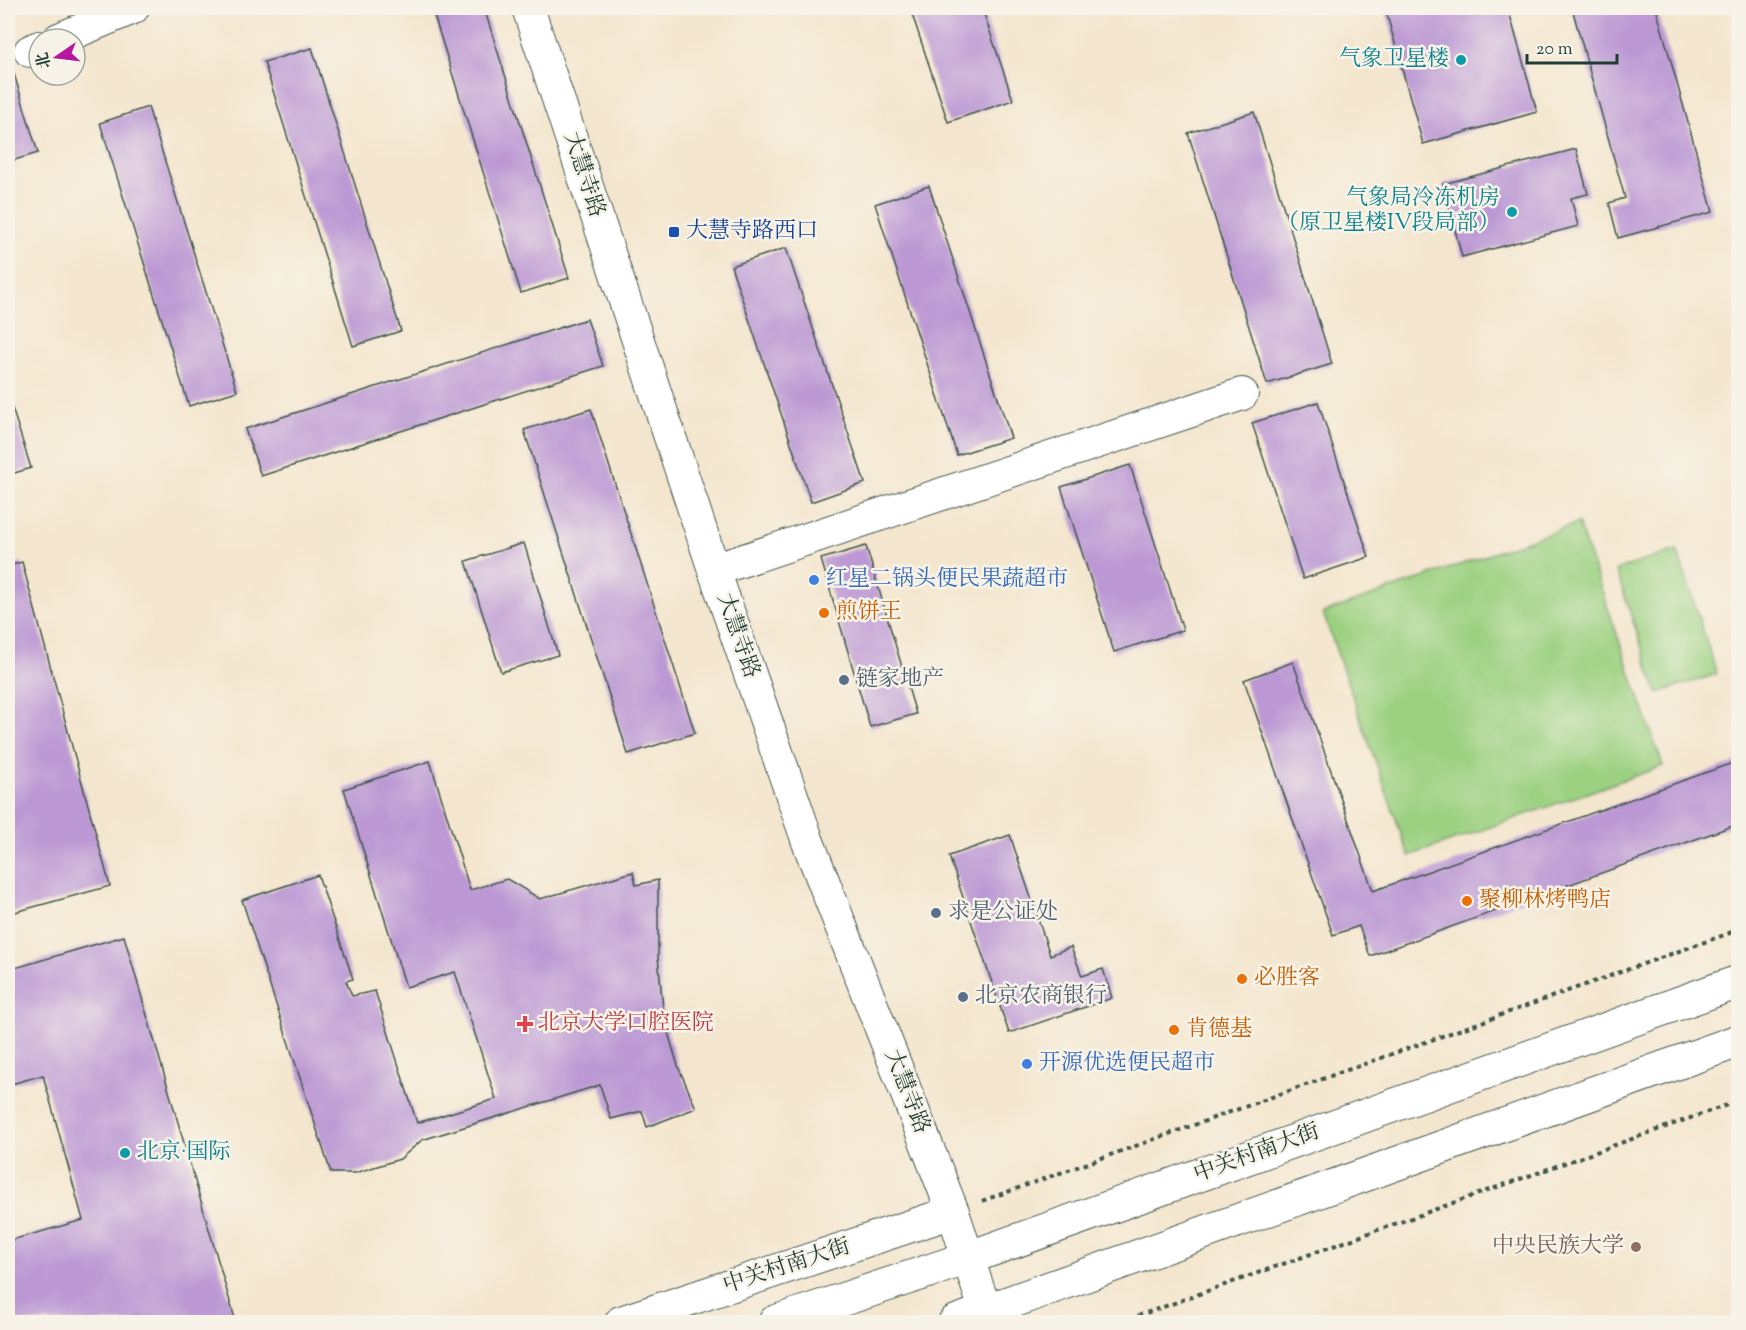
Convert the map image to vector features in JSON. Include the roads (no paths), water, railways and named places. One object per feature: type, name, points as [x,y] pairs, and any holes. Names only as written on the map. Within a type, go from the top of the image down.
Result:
[{"type":"main road","name":"中关村南大街","points":[[774,1323],[968,1258],[1738,982]]},
{"type":"main road","points":[[976,1319],[1738,1041]]},
{"type":"street","points":[[87,27],[133,8]]},
{"type":"street","name":"大慧寺路","points":[[528,8],[714,570],[808,842],[953,1212],[968,1258],[976,1319]]},
{"type":"street","points":[[714,570],[1242,394]]},
{"type":"street","name":"中关村南大街","points":[[621,1323],[953,1212]]},
{"type":"place","name":"气象卫星楼","points":[[1461,60]]},
{"type":"place","name":"气象局冷冻机房 （原卫星楼IV段局部）","points":[[1512,212]]},
{"type":"place","name":"大慧寺路西口","points":[[674,232]]},
{"type":"place","name":"红星二锅头便民果蔬超市","points":[[814,580]]},
{"type":"place","name":"煎饼王","points":[[824,613]]},
{"type":"place","name":"链家地产","points":[[844,680]]},
{"type":"place","name":"聚柳林烤鸭店","points":[[1467,901]]},
{"type":"place","name":"求是公证处","points":[[936,913]]},
{"type":"place","name":"必胜客","points":[[1242,979]]},
{"type":"place","name":"北京农商银行","points":[[963,997]]},
{"type":"place","name":"北京大学口腔医院","points":[[525,1024]]},
{"type":"place","name":"肯德基","points":[[1174,1030]]},
{"type":"place","name":"开源优选便民超市","points":[[1027,1064]]},
{"type":"place","name":"北京·国际","points":[[125,1153]]},
{"type":"place","name":"中央民族大学","points":[[1636,1247]]}]
